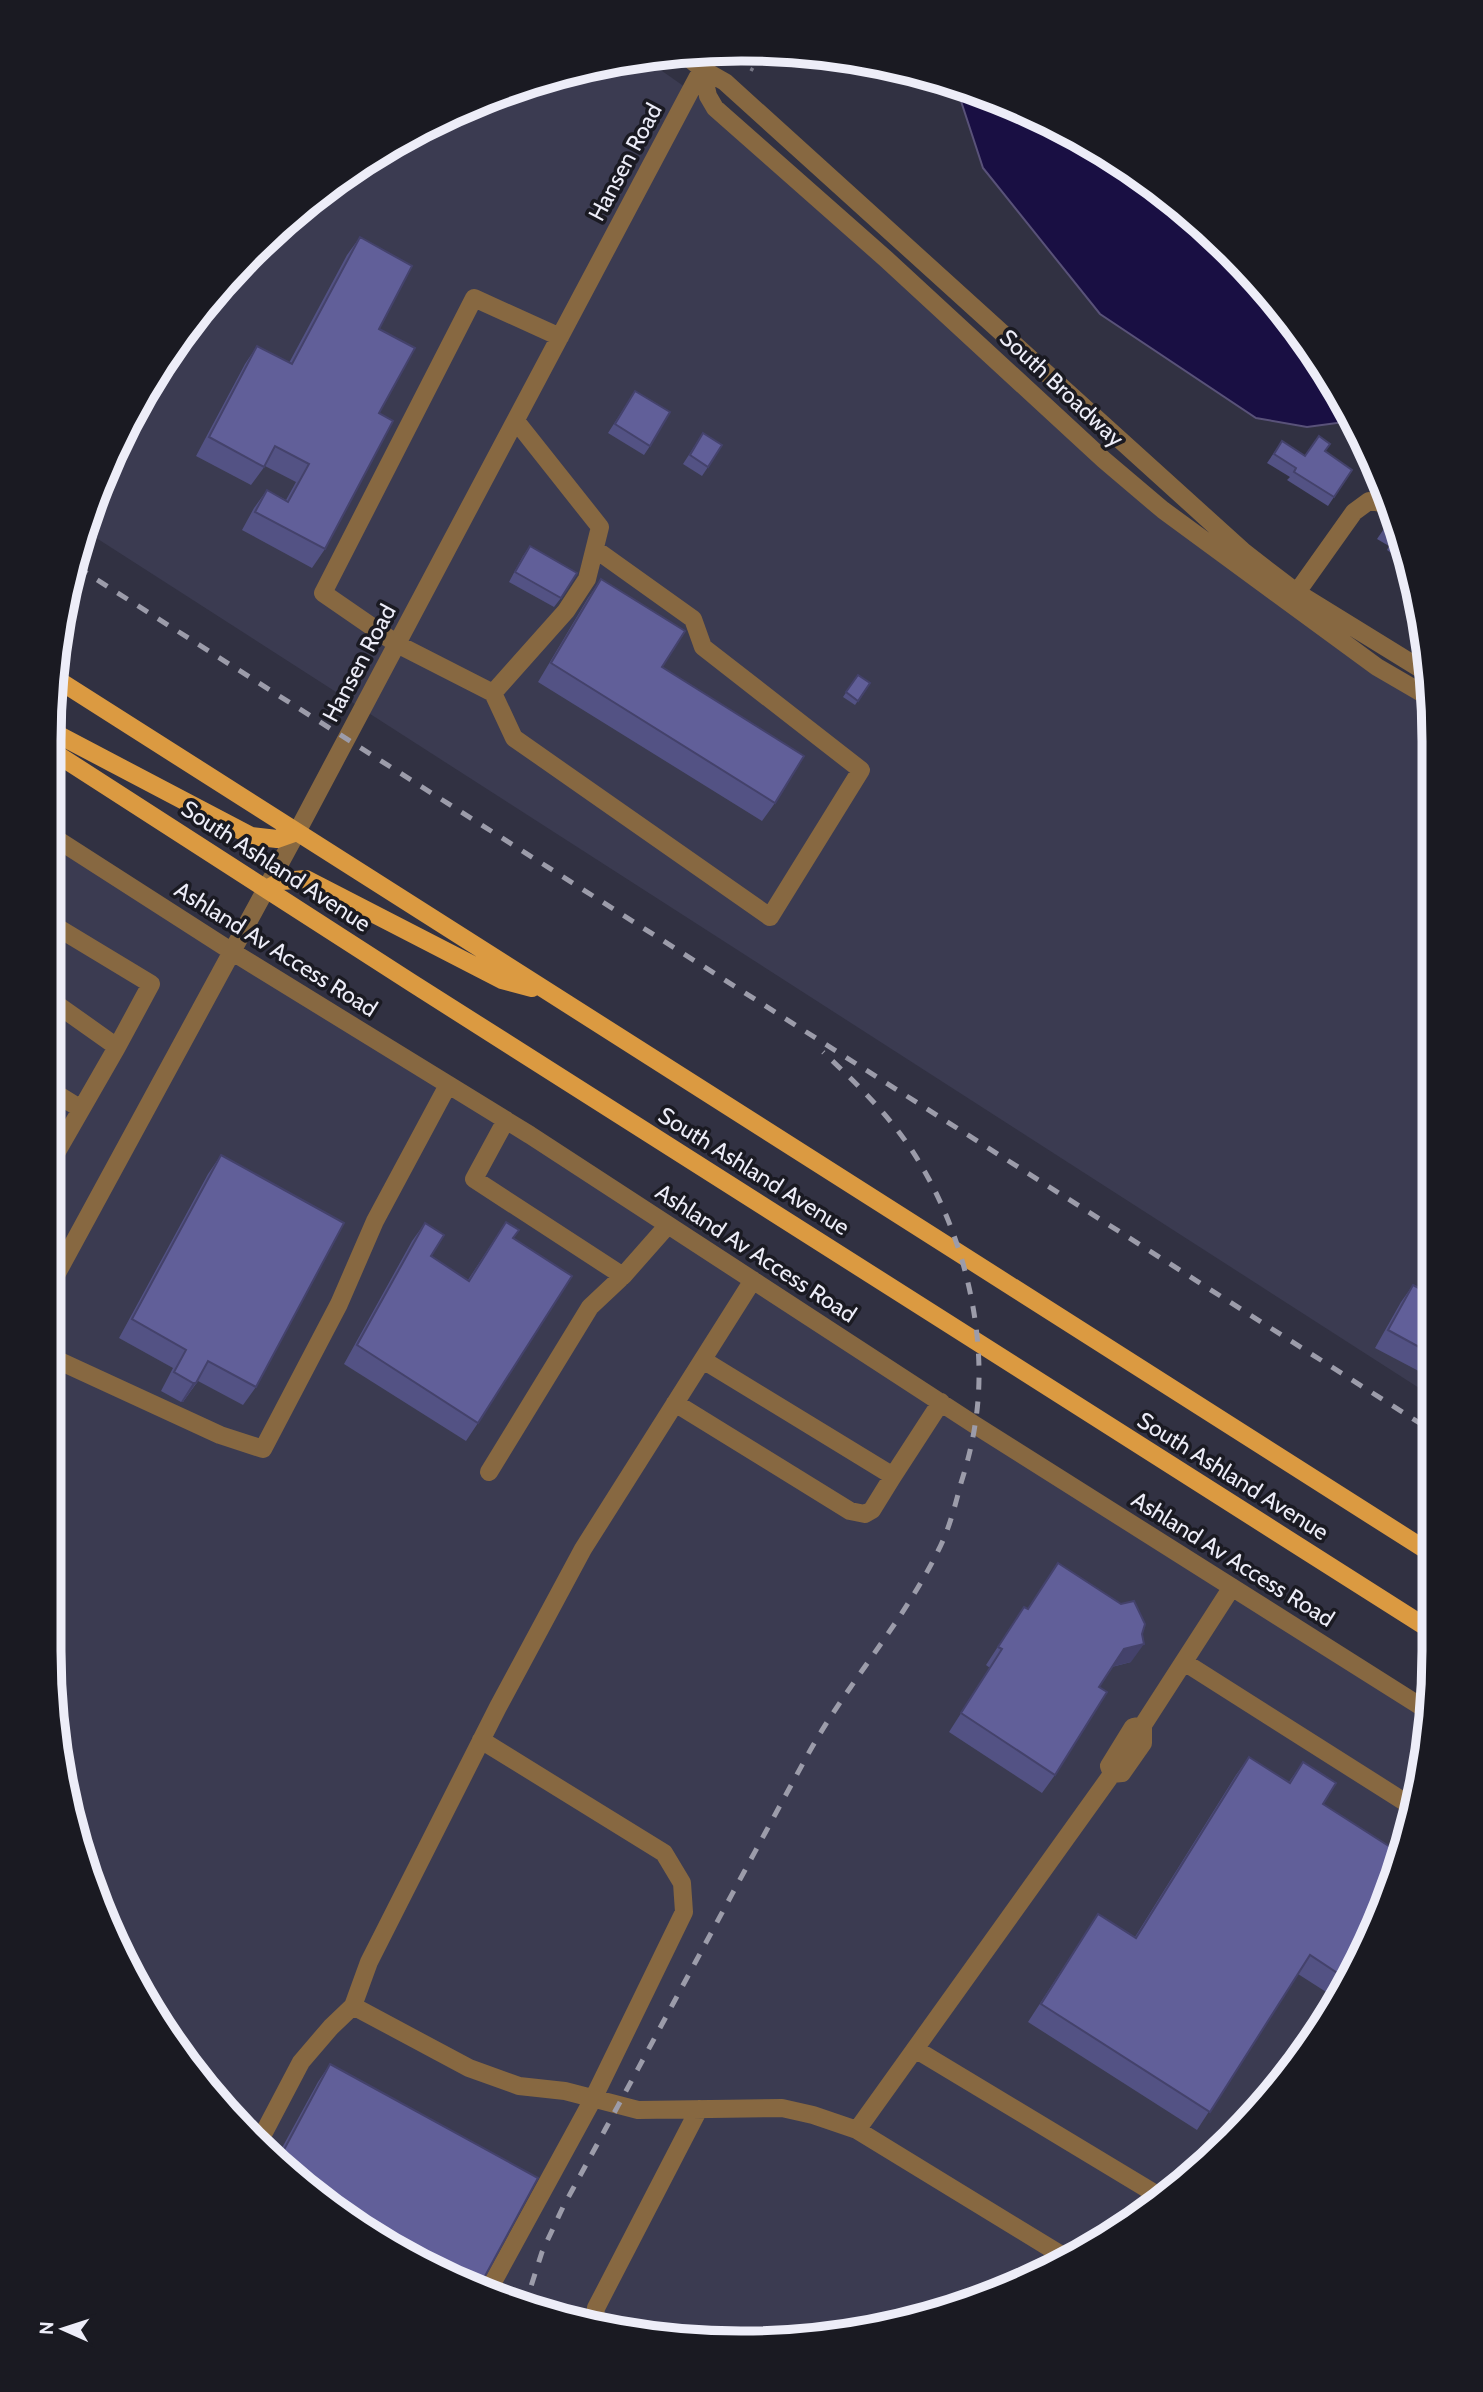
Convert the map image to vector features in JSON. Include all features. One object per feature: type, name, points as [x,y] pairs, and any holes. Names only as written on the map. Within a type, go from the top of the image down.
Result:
[{"type":"main road","name":"South Ashland Avenue","points":[[64,684],[1422,1548]]},
{"type":"main road","points":[[61,736],[251,836],[277,839],[298,832]]},
{"type":"main road","name":"South Ashland Avenue","points":[[61,756],[1422,1625]]},
{"type":"main road","points":[[266,889],[282,881],[306,879],[502,980],[548,992]]},
{"type":"street","name":"South Broadway","points":[[695,63],[725,82],[1293,597],[1377,667],[1419,691]]},
{"type":"street","name":"South Broadway","points":[[702,69],[708,96],[715,108],[886,259],[1104,460],[1193,533],[1293,597],[1417,667]]},
{"type":"street","name":"Hansen Road","points":[[61,1266],[298,832],[702,69]]},
{"type":"street","points":[[560,337],[474,298],[323,593],[397,644],[493,693],[514,738],[770,917],[861,769],[703,647],[693,619],[595,550]]},
{"type":"street","points":[[493,693],[566,611],[587,579],[600,527],[516,421]]},
{"type":"street","points":[[1293,597],[1354,512],[1369,501],[1378,503]]},
{"type":"street","name":"Ashland Av Access Road","points":[[61,842],[231,951],[506,1120],[941,1402],[1419,1705]]},
{"type":"street","points":[[61,930],[151,984],[61,1145]]},
{"type":"street","points":[[61,1007],[117,1047]]},
{"type":"street","points":[[61,1362],[220,1435],[262,1449],[339,1304],[375,1221],[448,1085]]},
{"type":"street","points":[[61,1097],[81,1110]]},
{"type":"street","points":[[506,1120],[474,1180],[623,1276]]},
{"type":"street","points":[[489,1472],[590,1307],[623,1276],[668,1225]]},
{"type":"street","points":[[263,2135],[301,2062],[353,2006],[369,1962],[481,1741],[583,1549],[753,1280]]},
{"type":"street","points":[[703,1360],[893,1476]]},
{"type":"street","points":[[675,1403],[850,1511],[865,1514],[872,1510],[941,1402]]},
{"type":"street","points":[[857,2130],[1112,1774],[1109,1766],[1132,1727],[1143,1725],[1232,1587]]},
{"type":"street","points":[[1184,1662],[1405,1803]]},
{"type":"street","points":[[481,1741],[664,1853],[682,1884],[684,1912],[593,2099],[492,2283]]},
{"type":"street","points":[[353,2006],[469,2068],[519,2086],[565,2091],[638,2110],[782,2108],[857,2130],[1058,2252]]},
{"type":"street","points":[[915,2049],[1153,2192]]},
{"type":"street","points":[[595,2315],[596,2308],[699,2109]]},
{"type":"path","points":[[751,71],[756,62]]},
{"type":"shaded area","points":[[656,67],[715,108],[1104,460],[1419,690],[1422,742],[1422,1390],[93,536],[113,481],[152,401],[202,327],[260,260],[327,202],[401,152],[441,131],[523,97],[565,84]]},
{"type":"shaded area","points":[[960,97],[1042,131],[1082,152],[1156,202],[1190,230],[1223,260],[1281,327],[1342,422],[1307,427],[1256,418],[1100,314],[983,168]]},
{"type":"shaded area","points":[[61,842],[1419,1705],[1409,1783],[1399,1827],[1386,1869],[1352,1951],[1331,1991],[1281,2065],[1223,2132],[1190,2162],[1156,2190],[1082,2240],[1042,2261],[960,2295],[918,2308],[830,2325],[742,2331],[697,2329],[609,2318],[565,2308],[523,2295],[441,2261],[401,2240],[327,2190],[260,2132],[230,2099],[176,2028],[131,1951],[97,1869],[84,1827],[67,1739],[61,1650]]},
{"type":"building","points":[[360,237],[412,266],[379,329],[415,348],[379,413],[393,421],[325,549],[255,512],[267,490],[288,502],[309,464],[275,446],[264,467],[209,437],[257,346],[292,364]]},
{"type":"building","points":[[635,391],[670,412],[650,446],[615,424]]},
{"type":"building","points":[[703,433],[722,445],[708,467],[690,455]]},
{"type":"building","points":[[1319,436],[1330,444],[1325,451],[1352,470],[1334,497],[1294,472],[1296,468],[1274,454],[1282,441],[1305,456]]},
{"type":"building","points":[[530,546],[577,573],[561,598],[515,572]]},
{"type":"building","points":[[601,579],[685,631],[662,667],[804,756],[775,803],[551,663]]},
{"type":"building","points":[[858,675],[870,683],[858,701],[846,692]]},
{"type":"building","points":[[221,1155],[344,1223],[256,1387],[208,1361],[196,1383],[193,1383],[174,1372],[186,1350],[132,1319]]},
{"type":"building","points":[[506,1222],[519,1230],[513,1238],[572,1276],[478,1423],[357,1345],[425,1223],[444,1235],[431,1256],[469,1281]]},
{"type":"building","points":[[1413,1285],[1422,1290],[1422,1349],[1388,1330]]},
{"type":"building","points":[[1058,1563],[1121,1604],[1134,1601],[1145,1624],[1142,1634],[1144,1644],[1124,1649],[1099,1687],[1107,1692],[1055,1775],[961,1713],[1002,1649],[998,1647],[1024,1607],[1028,1609]]},
{"type":"building","points":[[1249,1757],[1290,1783],[1303,1762],[1336,1783],[1323,1804],[1392,1848],[1370,1911],[1340,1974],[1310,1955],[1210,2112],[1041,2004],[1098,1914],[1136,1938]]},
{"type":"building","points":[[330,2064],[538,2178],[483,2280],[401,2240],[327,2190],[283,2152]]},
{"type":"railway","points":[[83,571],[1422,1425]]},
{"type":"railway","points":[[528,2296],[542,2252],[563,2207],[807,1756],[924,1578],[945,1535],[969,1454],[979,1390],[978,1354],[975,1318],[958,1246],[929,1179],[902,1136],[859,1086],[823,1052]]}]
